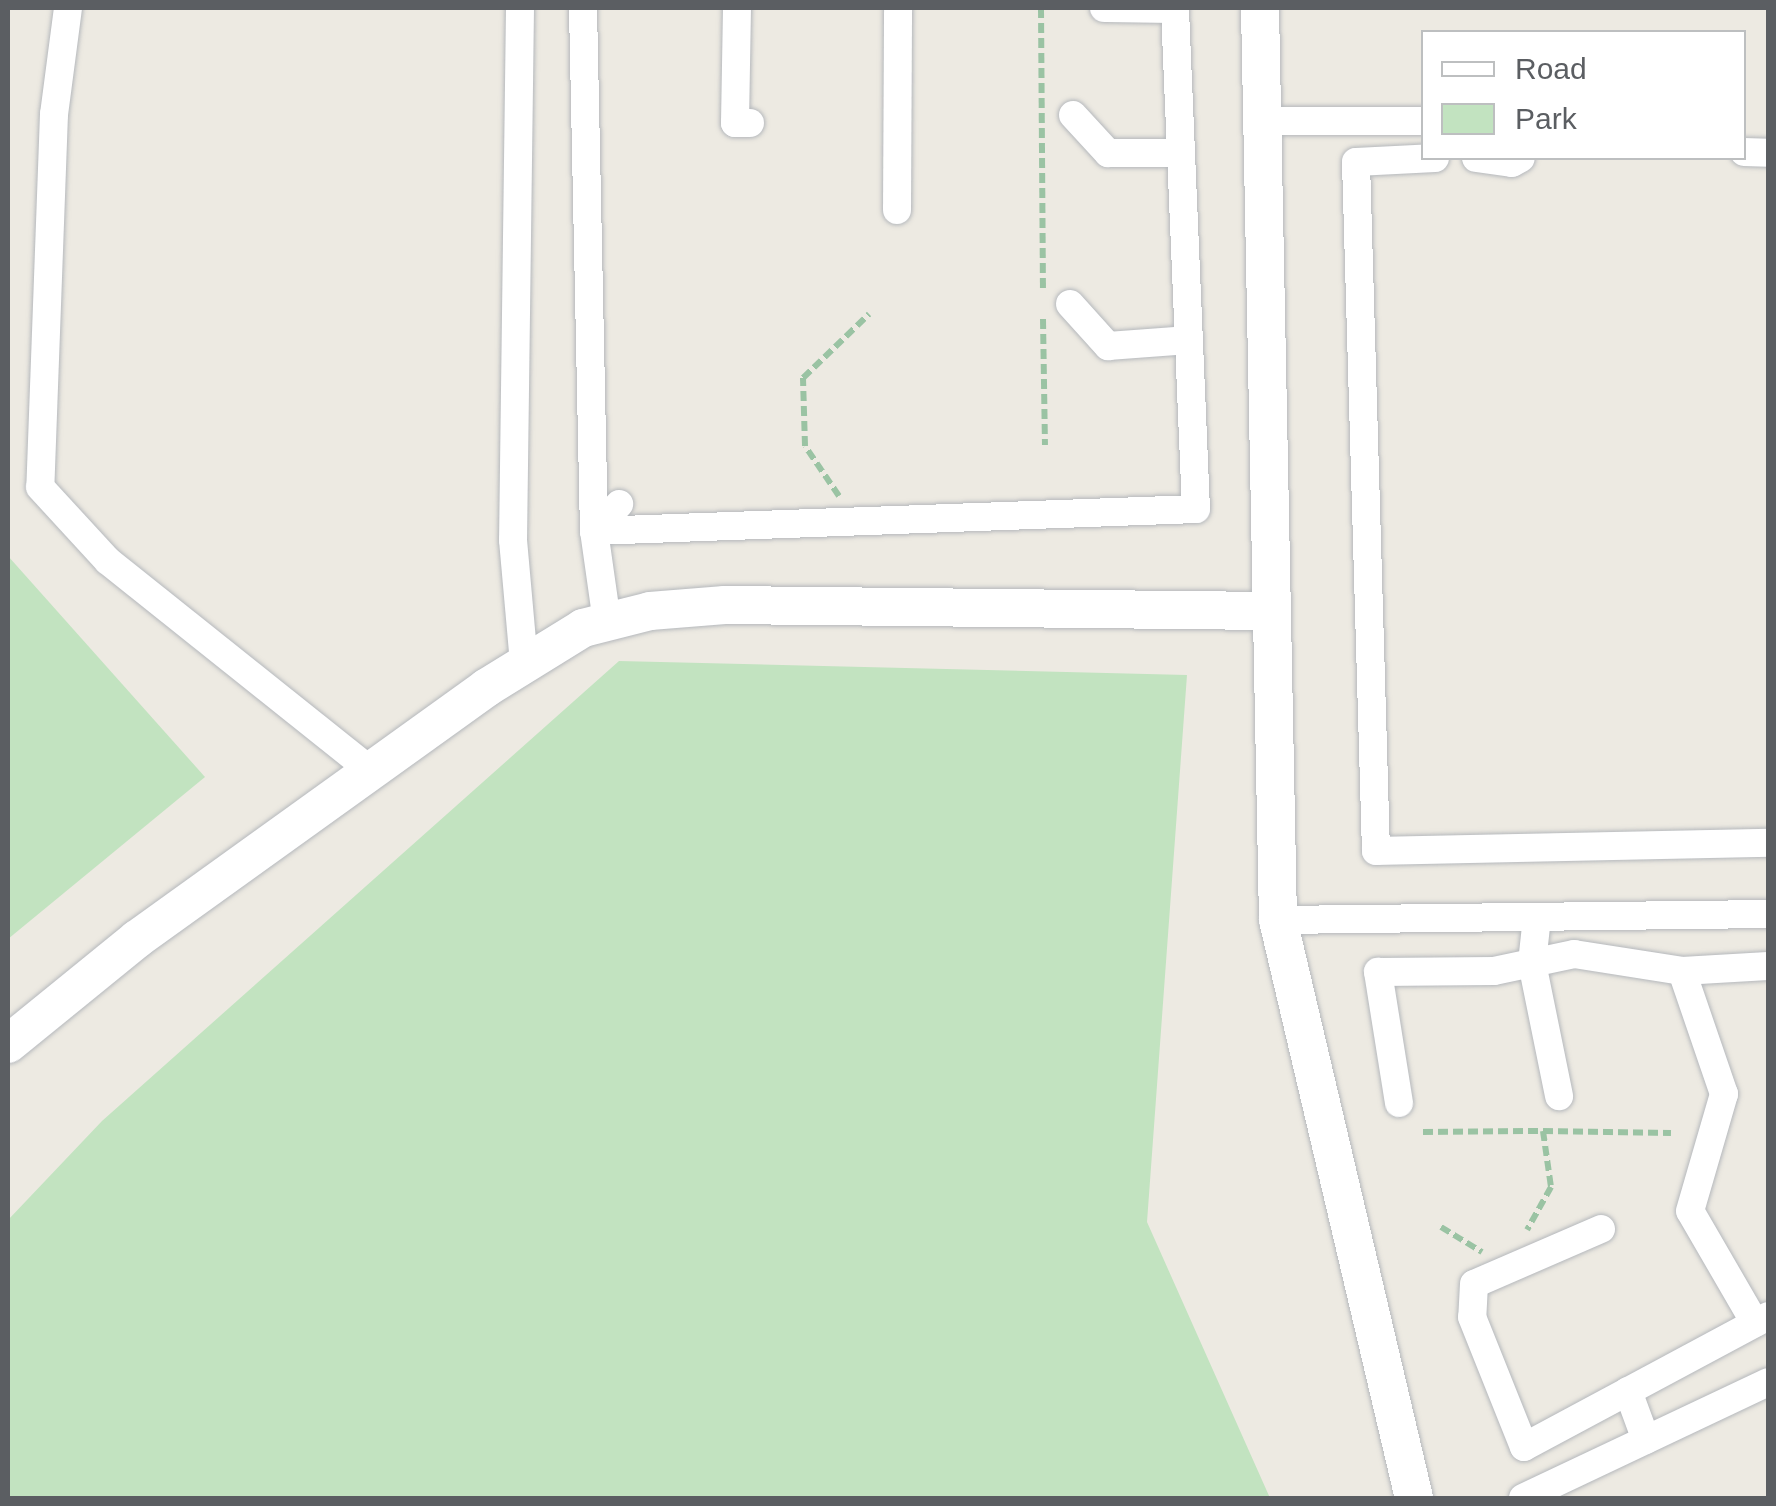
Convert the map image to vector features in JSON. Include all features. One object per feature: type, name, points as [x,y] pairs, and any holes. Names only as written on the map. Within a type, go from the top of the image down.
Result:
[{"type":"street","points":[[68,8],[53,134],[40,487],[108,561],[371,771]]},
{"type":"street","points":[[520,8],[513,540],[524,664]]},
{"type":"street","points":[[583,8],[595,131],[598,319],[594,531],[608,622]]},
{"type":"street","points":[[737,8],[735,123],[750,123]]},
{"type":"street","points":[[897,210],[898,8]]},
{"type":"street","points":[[594,531],[1196,509],[1175,8],[1104,8]]},
{"type":"street","points":[[1260,8],[1278,920],[1414,1498]]},
{"type":"street","points":[[1074,115],[1108,152],[1182,153]]},
{"type":"street","points":[[1261,122],[1421,120]]},
{"type":"street","points":[[1421,159],[1356,162],[1376,851],[1768,843]]},
{"type":"street","points":[[1493,160],[1518,160]]},
{"type":"street","points":[[1070,304],[1108,346],[1189,340]]},
{"type":"street","points":[[1056,514],[1081,492]]},
{"type":"street","points":[[594,531],[619,504]]},
{"type":"street","points":[[8,1044],[137,939],[524,664],[583,628],[725,605],[1269,611]]},
{"type":"street","points":[[1278,920],[1768,914]]},
{"type":"street","points":[[1536,917],[1532,963],[1559,1096]]},
{"type":"street","points":[[1398,1102],[1378,972],[1494,972],[1574,954],[1682,972],[1768,966]]},
{"type":"street","points":[[1601,1229],[1474,1284],[1472,1317],[1524,1447],[1762,1319],[1690,1211],[1724,1094],[1682,972]]},
{"type":"street","points":[[1522,1498],[1768,1382]]},
{"type":"street","points":[[1628,1391],[1646,1440]]},
{"type":"path","points":[[1040,8],[1044,446]]},
{"type":"path","points":[[857,522],[805,446],[803,378],[870,314]]},
{"type":"path","points":[[1521,1241],[1551,1187],[1543,1130]]},
{"type":"path","points":[[1422,1132],[1671,1133]]},
{"type":"path","points":[[1441,1227],[1492,1258]]},
{"type":"green space","points":[[8,556],[205,777],[8,939]]},
{"type":"green space","points":[[619,661],[1187,675],[1147,1222],[1270,1498],[8,1498],[8,1220],[102,1121]]}]
